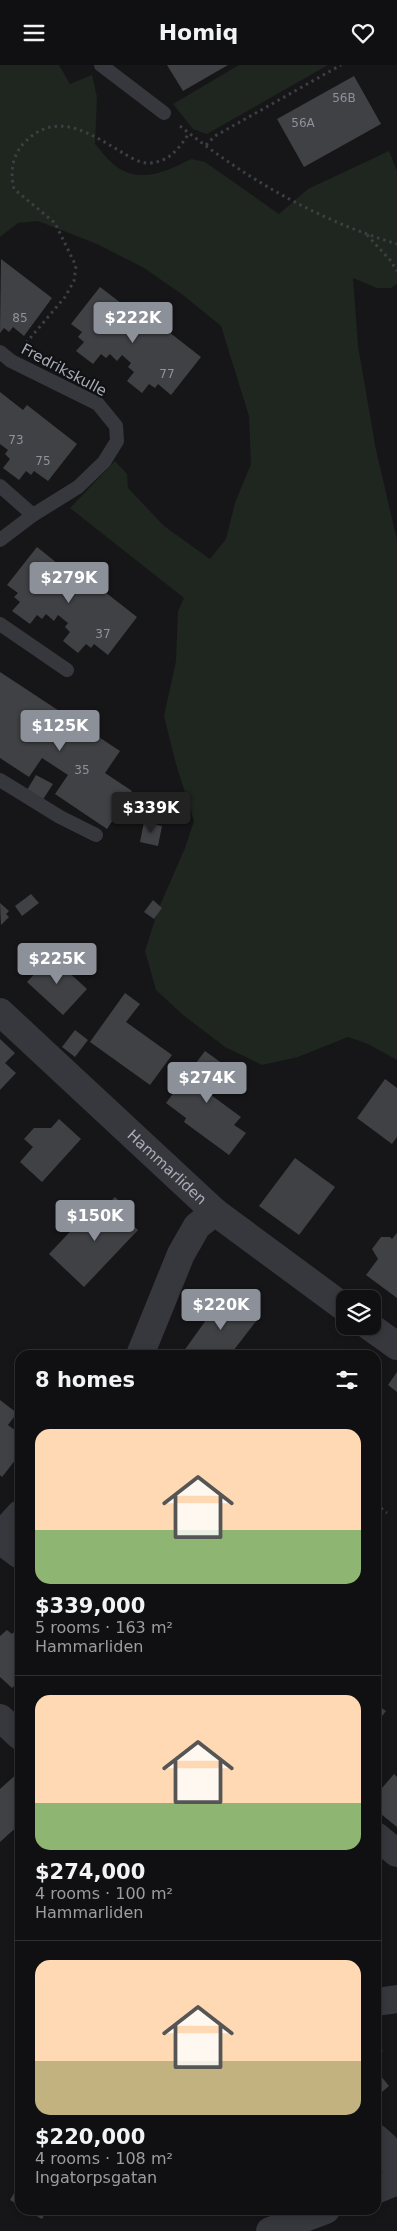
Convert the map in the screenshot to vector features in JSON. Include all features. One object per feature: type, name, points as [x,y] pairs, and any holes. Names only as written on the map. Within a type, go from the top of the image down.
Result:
[{"type":"street","name":"Hammarliden","points":[[0,1012],[215,1212],[336,1302]]},
{"type":"street","points":[[142,1350],[181,1254],[197,1226],[215,1212]]},
{"type":"street","points":[[381,1335],[397,1346]]},
{"type":"street","points":[[0,1536],[15,1520]]},
{"type":"street","points":[[0,1540],[15,1551]]},
{"type":"street","points":[[0,1718],[15,1732]]},
{"type":"street","points":[[381,1840],[397,1853]]},
{"type":"street","points":[[381,2001],[397,1999]]},
{"type":"street","points":[[381,2142],[385,2146],[397,2169]]},
{"type":"street","points":[[381,2188],[397,2181]]},
{"type":"street","points":[[270,2231],[313,2215]]},
{"type":"lane","points":[[101,65],[164,113]]},
{"type":"lane","name":"Fredrikskulle","points":[[0,352],[11,361],[98,404],[116,426],[117,441],[104,462],[78,487],[33,515],[0,540]]},
{"type":"lane","points":[[0,486],[33,515]]},
{"type":"lane","points":[[0,624],[66,670]]},
{"type":"lane","points":[[0,780],[60,817],[96,835]]},
{"type":"path","points":[[206,145],[215,137],[341,65]]},
{"type":"path","points":[[164,113],[206,145],[279,194],[320,216],[366,235],[397,245]]},
{"type":"path","points":[[11,361],[65,297],[74,281],[76,272],[76,265],[71,251],[55,223],[14,189],[13,159],[19,148],[31,135],[41,129],[58,126],[79,129],[146,163],[159,162],[169,157],[189,133]]},
{"type":"path","points":[[366,235],[390,260],[397,271]]},
{"type":"path","points":[[381,1508],[387,1513]]},
{"type":"shaded area","points":[[0,65],[59,65],[70,84],[92,75],[97,97],[95,144],[120,169],[138,175],[147,175],[165,171],[191,159],[205,162],[279,214],[308,189],[389,151],[397,171],[397,284],[391,288],[377,288],[353,278],[358,346],[376,450],[397,540],[397,1060],[368,1044],[348,1037],[298,1057],[262,1065],[225,1047],[183,1015],[156,990],[145,951],[158,910],[185,848],[194,821],[176,764],[164,716],[176,661],[178,611],[184,598],[70,508],[115,461],[127,474],[128,488],[164,526],[210,559],[226,539],[235,503],[251,464],[249,416],[221,326],[183,295],[144,268],[97,244],[38,221],[18,223],[0,237]]},
{"type":"shaded area","points":[[239,65],[328,65],[207,134],[193,129],[173,104]]},
{"type":"building","points":[[167,65],[228,65],[183,91]]},
{"type":"building","points":[[354,76],[381,124],[304,167],[277,119]]},
{"type":"building","points":[[1,259],[52,298],[24,336],[13,327],[9,332],[4,328],[0,333]]},
{"type":"building","points":[[100,287],[147,323],[151,318],[201,357],[171,395],[158,384],[155,388],[149,384],[142,393],[127,381],[134,372],[128,367],[131,363],[122,355],[117,361],[110,354],[106,358],[101,354],[93,364],[76,351],[84,342],[78,337],[82,332],[71,324]]},
{"type":"building","points":[[0,392],[23,410],[27,405],[77,444],[48,481],[34,471],[31,475],[26,471],[19,480],[3,468],[10,459],[5,454],[8,450],[0,444]]},
{"type":"building","points":[[37,547],[83,584],[87,578],[137,617],[108,655],[94,644],[91,648],[86,644],[78,653],[63,641],[70,632],[65,627],[68,623],[58,615],[54,621],[46,614],[42,619],[37,615],[30,624],[12,611],[20,602],[14,597],[18,593],[7,585]]},
{"type":"building","points":[[0,672],[120,751],[105,773],[132,791],[107,829],[55,794],[68,775],[42,758],[29,777],[0,758]]},
{"type":"building","points":[[36,775],[53,784],[42,801],[27,790]]},
{"type":"building","points":[[144,822],[162,826],[158,846],[140,842]]},
{"type":"building","points":[[31,894],[39,903],[22,916],[15,906]]},
{"type":"building","points":[[153,900],[162,908],[154,919],[144,912]]},
{"type":"building","points":[[0,903],[9,911],[6,914],[9,917],[1,925]]},
{"type":"building","points":[[42,948],[49,954],[38,966],[31,960]]},
{"type":"building","points":[[51,956],[87,989],[63,1015],[27,982]]},
{"type":"building","points":[[125,993],[140,1004],[126,1022],[172,1055],[150,1085],[90,1042]]},
{"type":"building","points":[[75,1030],[88,1040],[75,1057],[62,1047]]},
{"type":"building","points":[[0,1039],[15,1053],[5,1063],[16,1073],[0,1090]]},
{"type":"building","points":[[205,1051],[230,1069],[211,1095],[241,1117],[234,1125],[246,1133],[229,1155],[184,1122],[186,1118],[166,1103]]},
{"type":"building","points":[[385,1079],[397,1088],[397,1137],[392,1144],[357,1118]]},
{"type":"building","points":[[59,1119],[81,1139],[42,1182],[20,1162],[33,1147],[24,1139],[34,1128],[51,1128]]},
{"type":"building","points":[[295,1158],[335,1187],[299,1235],[259,1206]]},
{"type":"building","points":[[115,1197],[131,1212],[125,1218],[138,1230],[84,1287],[49,1254],[82,1219],[88,1225]]},
{"type":"building","points":[[397,1233],[397,1298],[366,1275],[378,1259],[372,1249],[381,1237],[390,1237],[392,1239]]},
{"type":"building","points":[[224,1295],[257,1320],[234,1350],[185,1350]]},
{"type":"building","points":[[397,1372],[397,1392],[388,1385]]},
{"type":"building","points":[[0,1400],[15,1411],[15,1416],[8,1425],[15,1430],[15,1460],[2,1477],[0,1475]]},
{"type":"building","points":[[7,1630],[12,1634],[15,1631],[15,1685],[12,1688],[0,1677],[0,1636]]},
{"type":"building","points":[[381,1708],[386,1711],[381,1718]]},
{"type":"building","points":[[394,1774],[397,1777],[397,1827],[381,1814],[381,1789]]},
{"type":"building","points":[[15,1776],[15,1828],[0,1842],[0,1789]]},
{"type":"building","points":[[381,2076],[389,2086],[381,2093]]},
{"type":"building","points":[[15,2192],[15,2203],[10,2200]]},
{"type":"building","points":[[35,2215],[44,2215],[42,2219]]}]
